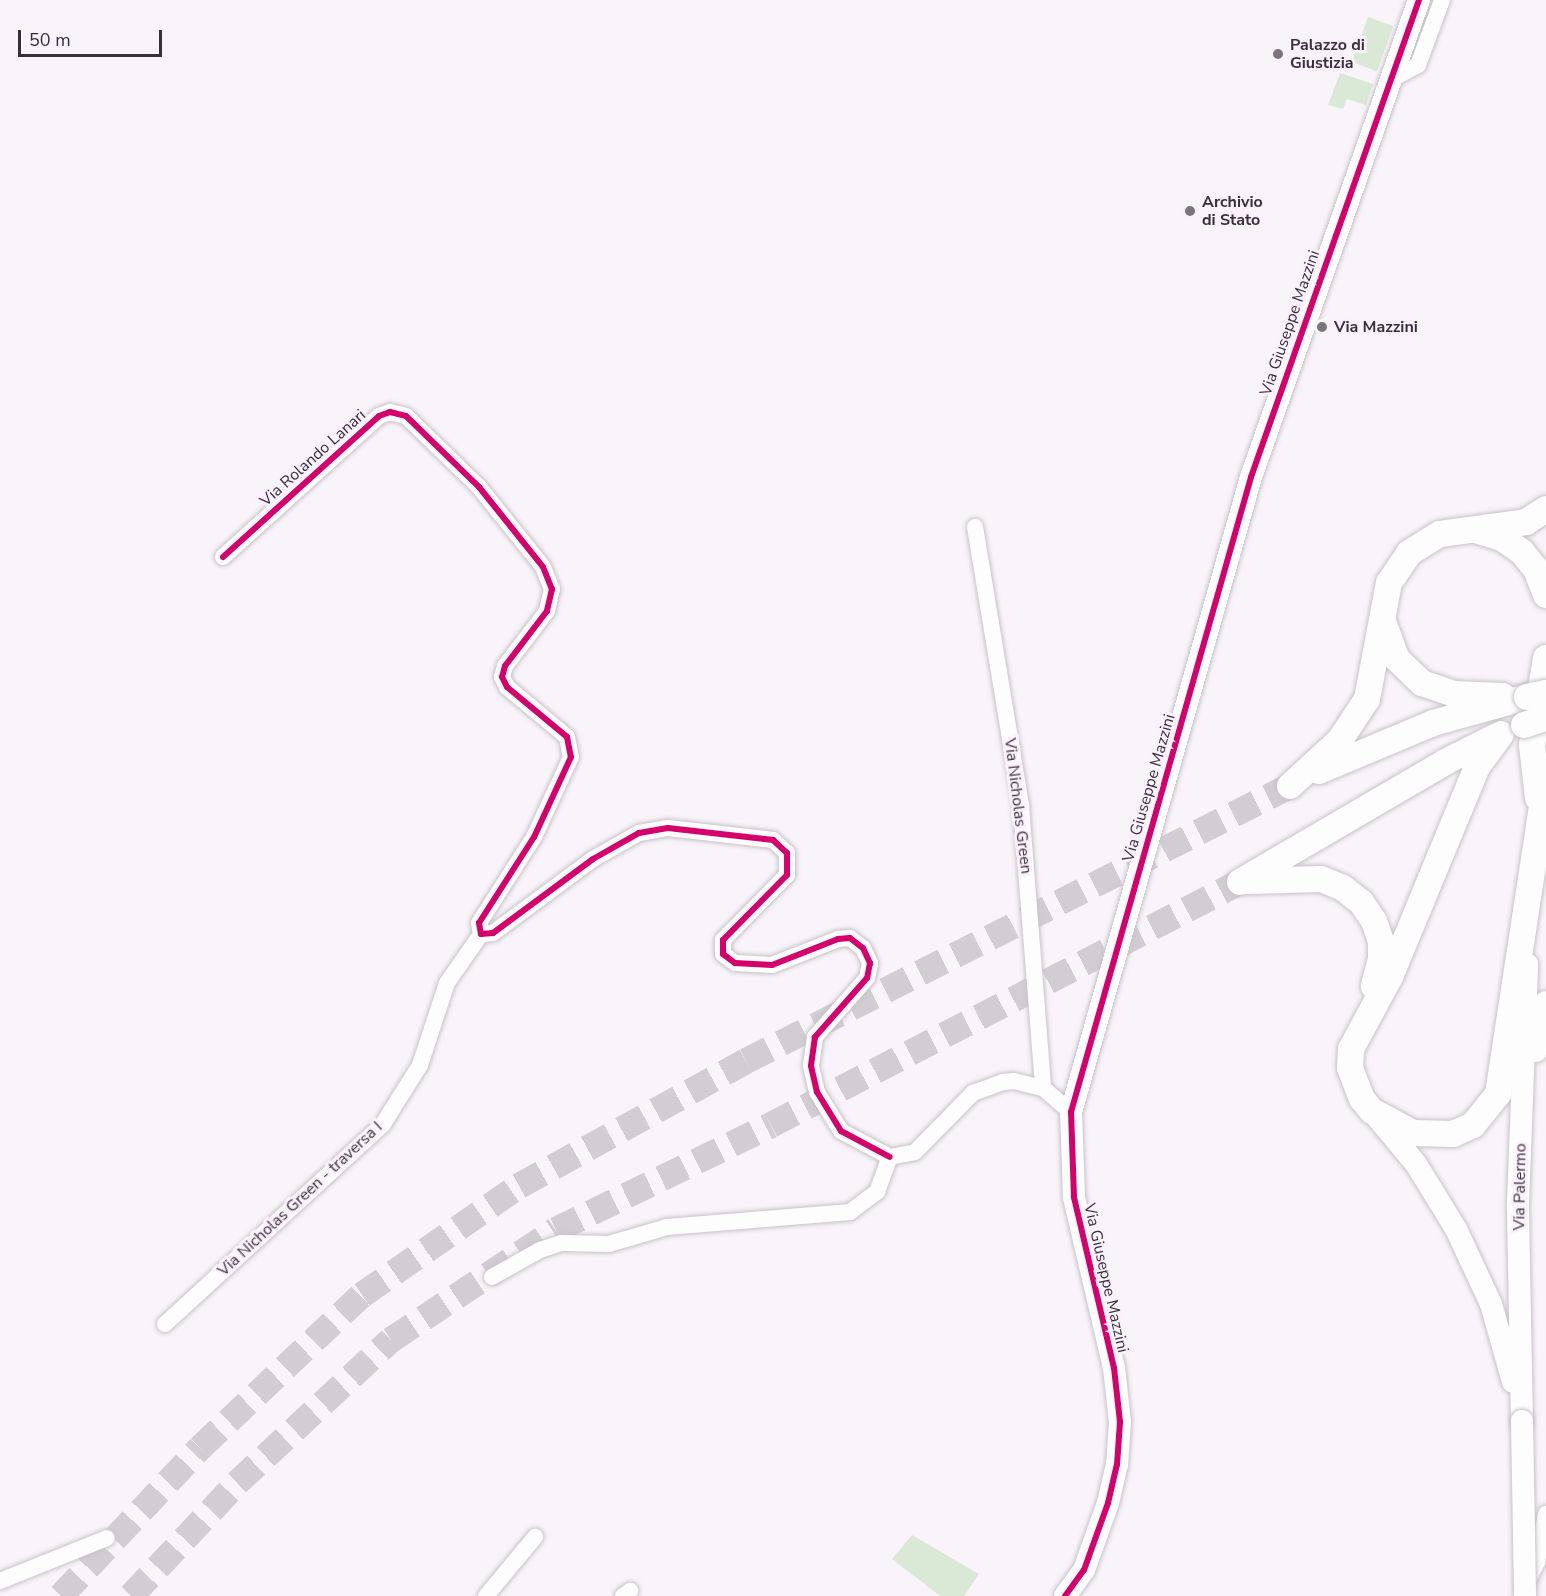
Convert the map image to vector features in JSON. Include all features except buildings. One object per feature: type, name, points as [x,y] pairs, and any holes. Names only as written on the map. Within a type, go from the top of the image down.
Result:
[{"type":"main road","points":[[1537,695],[1383,742],[1290,786],[1340,740],[1367,699],[1378,655],[1389,583],[1409,553],[1429,539],[1461,530],[1526,522],[1546,509]]},
{"type":"main road","points":[[1461,530],[1492,534],[1513,545],[1536,569],[1546,595]]},
{"type":"main road","points":[[1383,611],[1392,650],[1405,669],[1422,683],[1454,694],[1537,695]]},
{"type":"main road","points":[[1540,820],[1532,745],[1546,658]]},
{"type":"main road","points":[[1361,1029],[1381,959],[1374,921],[1361,903],[1343,888],[1321,879],[1290,877],[1240,882],[1445,762],[1524,726]]},
{"type":"main road","points":[[1524,726],[1477,767],[1391,975],[1351,1049],[1350,1068],[1362,1099],[1372,1111],[1413,1133],[1433,1136],[1453,1134],[1473,1125],[1488,1111],[1498,1094],[1504,1070],[1530,900]]},
{"type":"main road","name":"Via Palermo","points":[[1530,900],[1546,778]]},
{"type":"street","name":"Via Giuseppe Mazzini","points":[[1065,1596],[1084,1570],[1108,1503],[1118,1465],[1120,1422],[1114,1368],[1074,1197],[1071,1112],[1251,477],[1419,0]]},
{"type":"street","points":[[1390,80],[1418,65],[1442,0]]},
{"type":"street","name":"Via Rolando Lanari","points":[[223,557],[379,416],[396,412],[406,416],[479,487],[543,567],[549,577],[552,600],[505,666],[502,677],[507,687],[567,737],[571,757],[534,837],[479,923],[481,934]]},
{"type":"street","name":"Via Nicholas Green","points":[[975,526],[1021,806],[1043,1088]]},
{"type":"street","points":[[481,934],[493,933],[593,859],[639,833],[668,828],[772,840],[786,854],[787,875],[723,940],[723,954],[735,963],[772,965],[838,939],[850,938],[863,948],[870,963],[867,978],[815,1037],[811,1066],[817,1092],[841,1131],[890,1157],[915,1152],[973,1092],[1014,1081],[1043,1088],[1071,1112]]},
{"type":"street","name":"Via Palermo","points":[[1525,1596],[1518,1203],[1530,900]]},
{"type":"street","name":"Via Nicholas Green - traversa I","points":[[165,1324],[383,1124],[420,1065],[447,983],[481,934]]},
{"type":"street","points":[[1521,1144],[1546,1002]]},
{"type":"street","points":[[1372,1111],[1416,1164],[1456,1229],[1491,1304],[1522,1421]]},
{"type":"street","points":[[492,1277],[540,1250],[561,1243],[609,1244],[667,1227],[850,1212],[878,1192],[890,1157]]},
{"type":"street","points":[[1519,1596],[1537,1562],[1546,1514]]},
{"type":"street","points":[[486,1596],[535,1537]]},
{"type":"street","points":[[0,1581],[107,1538]]},
{"type":"green space","points":[[1368,17],[1393,26],[1377,71],[1352,62]]},
{"type":"green space","points":[[1340,73],[1373,84],[1366,105],[1347,99],[1343,109],[1328,105]]},
{"type":"green space","points":[[912,1535],[979,1574],[964,1596],[940,1596],[892,1559]]},
{"type":"tunnel","points":[[61,1596],[200,1448],[362,1295],[519,1186],[746,1061],[1290,786]]},
{"type":"tunnel","points":[[131,1596],[237,1483],[391,1340],[556,1230],[771,1125],[1240,882]]},
{"type":"cycle path","points":[[1065,1596],[1084,1570],[1108,1503],[1117,1465],[1120,1422],[1114,1368],[1074,1197],[1071,1112],[1251,477],[1419,0]]},
{"type":"cycle path","points":[[223,557],[379,416],[390,412],[406,416],[479,487],[543,567],[552,589],[547,611],[505,666],[502,677],[507,687],[567,737],[571,757],[534,837],[479,923],[481,934],[493,933],[593,859],[639,833],[668,828],[773,840],[787,853],[787,875],[723,940],[723,954],[735,963],[772,965],[838,939],[850,938],[863,948],[870,963],[867,978],[815,1037],[811,1066],[817,1092],[841,1131],[890,1157]]},
{"type":"place","name":"Palazzo di Giustizia","points":[[1278,54]]},
{"type":"place","name":"Archivio di Stato","points":[[1190,211]]},
{"type":"place","name":"Via Mazzini","points":[[1322,327]]}]
